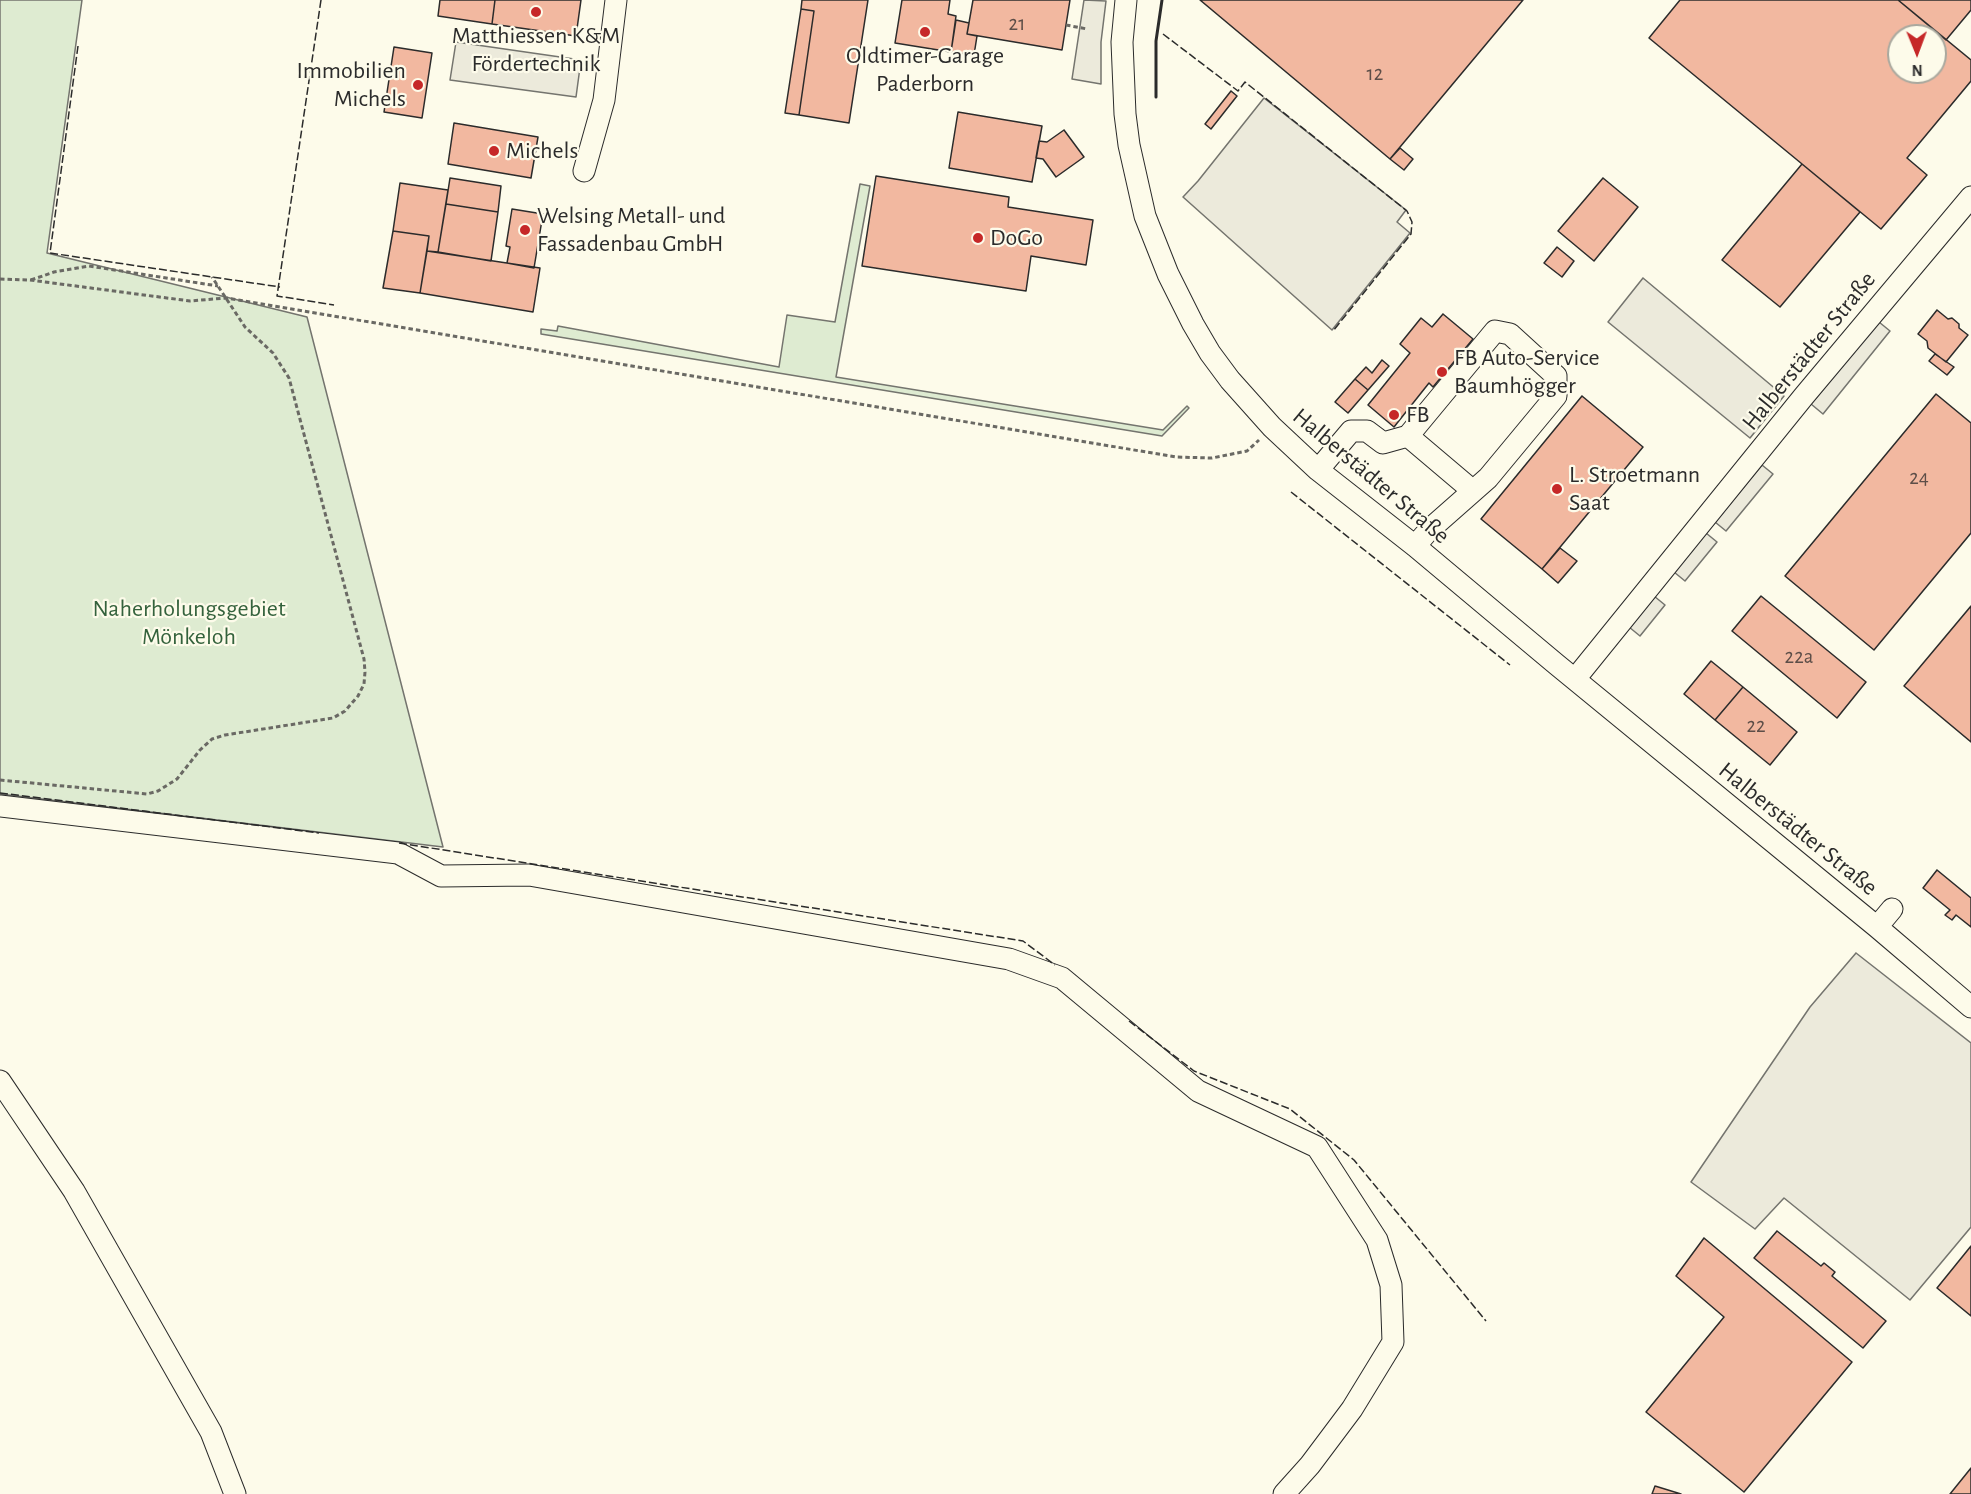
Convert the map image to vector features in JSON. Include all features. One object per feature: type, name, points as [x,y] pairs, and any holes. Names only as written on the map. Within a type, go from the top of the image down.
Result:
[{"type":"street","points":[[584,171],[604,100],[616,0]]},
{"type":"street","name":"Halberstädter Straße","points":[[1126,0],[1122,42],[1125,114],[1131,156],[1145,216],[1168,274],[1210,353],[1230,380],[1272,428],[1318,470],[1415,546],[1971,1007]]},
{"type":"street","name":"Halberstädter Straße","points":[[1575,679],[1804,396],[1971,197]]},
{"type":"street","points":[[1318,470],[1351,431],[1367,431],[1383,444],[1408,436],[1495,331],[1510,334],[1556,376],[1556,396],[1488,478],[1415,546]]},
{"type":"street","points":[[1408,436],[1473,491]]},
{"type":"street","points":[[0,806],[398,853],[441,876],[529,875],[1009,959],[1062,978],[1198,1091],[1317,1147],[1377,1240],[1391,1284],[1393,1342],[1352,1409],[1310,1465],[1284,1494]]},
{"type":"street","name":"Halberstädter Straße","points":[[1877,927],[1892,909]]},
{"type":"street","points":[[0,1081],[74,1191],[211,1432],[235,1494]]},
{"type":"path","points":[[1066,25],[1088,29]]},
{"type":"path","points":[[30,280],[54,272],[89,266],[218,286]]},
{"type":"path","points":[[0,780],[147,794],[164,788],[177,779],[212,739],[333,718],[345,711],[358,696],[365,672],[364,658],[289,378],[279,361],[245,327],[212,277]]},
{"type":"path","points":[[0,279],[30,280],[190,301],[226,298],[1176,457],[1212,458],[1247,451],[1272,428]]},
{"type":"green space","name":"Naherholungsgebiet Mönkeloh","points":[[0,0],[82,0],[47,253],[307,317],[443,847],[0,794]]},
{"type":"green space","points":[[860,184],[870,186],[836,377],[1163,430],[1187,406],[1189,408],[1162,436],[541,334],[541,329],[557,331],[558,326],[779,367],[787,315],[835,322]]},
{"type":"shaded area","points":[[1084,0],[1106,1],[1101,42],[1101,84],[1072,79]]},
{"type":"shaded area","points":[[456,42],[581,60],[576,97],[450,80]]},
{"type":"shaded area","points":[[1264,98],[1406,210],[1397,222],[1410,233],[1332,330],[1183,197]]},
{"type":"shaded area","points":[[1643,278],[1784,396],[1750,438],[1608,322]]},
{"type":"shaded area","points":[[1879,322],[1890,331],[1823,414],[1811,404]]},
{"type":"shaded area","points":[[1762,465],[1773,474],[1726,531],[1715,522]]},
{"type":"shaded area","points":[[1706,533],[1717,542],[1685,581],[1674,572]]},
{"type":"shaded area","points":[[1654,596],[1665,605],[1640,636],[1629,627]]},
{"type":"shaded area","points":[[1856,953],[1971,1043],[1971,1227],[1910,1300],[1784,1198],[1755,1229],[1691,1182],[1810,1007]]},
{"type":"building","points":[[440,0],[495,0],[492,24],[438,16]]},
{"type":"building","name":"Matthiessen K&M Fördertechnik","points":[[495,0],[581,0],[576,36],[492,24]]},
{"type":"building","points":[[802,0],[868,0],[849,123],[799,115],[814,11],[801,9]]},
{"type":"building","name":"Oldtimer-Garage Paderborn","points":[[902,0],[950,0],[948,14],[956,16],[951,52],[895,43]]},
{"type":"building","points":[[973,0],[1070,0],[1062,50],[967,34]]},
{"type":"building","points":[[1200,0],[1523,0],[1390,159]]},
{"type":"building","points":[[1680,0],[1898,0],[1927,24],[1887,24],[1887,84],[1947,84],[1947,40],[1971,60],[1971,81],[1907,158],[1927,175],[1881,229],[1649,38]]},
{"type":"building","points":[[1898,0],[1971,0],[1971,10],[1947,39],[1947,24],[1927,24]]},
{"type":"building","points":[[801,9],[814,11],[799,115],[785,113]]},
{"type":"building","points":[[956,20],[969,23],[967,34],[977,36],[974,55],[951,52]]},
{"type":"building","points":[[394,47],[432,53],[422,118],[384,112]]},
{"type":"building","points":[[1231,91],[1237,96],[1211,129],[1205,124]]},
{"type":"building","points":[[958,112],[1042,126],[1032,182],[949,168]]},
{"type":"building","points":[[454,123],[538,137],[531,178],[448,164]]},
{"type":"building","points":[[1064,130],[1084,157],[1056,177],[1043,159],[1036,158],[1039,141],[1047,142]]},
{"type":"building","points":[[1400,148],[1413,159],[1404,170],[1390,159]]},
{"type":"building","points":[[1802,164],[1860,212],[1780,307],[1722,260]]},
{"type":"building","name":"DoGo","points":[[876,176],[1009,197],[1008,207],[1093,220],[1086,265],[1031,256],[1026,291],[862,266]]},
{"type":"building","points":[[450,178],[501,186],[498,212],[446,204]]},
{"type":"building","points":[[1603,178],[1638,207],[1594,261],[1558,231]]},
{"type":"building","points":[[400,183],[448,190],[438,252],[427,251],[429,236],[393,231]]},
{"type":"building","points":[[446,204],[498,212],[491,261],[438,252]]},
{"type":"building","name":"Welsing Metall- und Fassadenbau GmbH","points":[[512,209],[543,214],[534,268],[507,263],[510,247],[506,246]]},
{"type":"building","points":[[393,231],[429,236],[420,293],[383,288]]},
{"type":"building","points":[[1557,247],[1574,261],[1562,277],[1544,263]]},
{"type":"building","points":[[427,251],[540,268],[533,312],[420,293]]},
{"type":"building","points":[[1937,310],[1948,319],[1952,318],[1968,335],[1946,362],[1928,348],[1927,341],[1918,334]]},
{"type":"building","points":[[1443,314],[1473,339],[1433,387],[1429,383],[1394,427],[1368,405],[1410,353],[1400,344],[1421,318],[1432,327]]},
{"type":"building","points":[[1935,354],[1954,367],[1947,375],[1929,361]]},
{"type":"building","points":[[1382,360],[1389,366],[1368,390],[1355,379],[1366,367],[1372,373]]},
{"type":"building","points":[[1355,379],[1368,390],[1348,413],[1335,402]]},
{"type":"building","points":[[1936,394],[1971,423],[1971,533],[1874,650],[1785,576]]},
{"type":"building","name":"L. Stroetmann Saat","points":[[1582,396],[1643,447],[1542,569],[1481,519]]},
{"type":"building","points":[[1560,548],[1577,561],[1558,583],[1542,569]]},
{"type":"building","points":[[1761,596],[1866,682],[1837,718],[1732,631]]},
{"type":"building","points":[[1971,606],[1971,742],[1904,686]]},
{"type":"building","points":[[1711,661],[1743,687],[1715,720],[1684,694]]},
{"type":"building","points":[[1743,687],[1797,732],[1770,765],[1715,720]]},
{"type":"building","points":[[1937,870],[1971,898],[1971,927],[1956,915],[1952,920],[1945,915],[1950,910],[1923,888]]},
{"type":"building","points":[[1777,1231],[1821,1266],[1824,1263],[1835,1272],[1832,1276],[1886,1321],[1863,1348],[1754,1258]]},
{"type":"building","points":[[1704,1238],[1852,1362],[1744,1492],[1646,1412],[1724,1317],[1676,1276]]},
{"type":"building","points":[[1971,1246],[1971,1316],[1937,1288]]},
{"type":"building","points":[[1971,1468],[1971,1494],[1950,1494]]},
{"type":"building","points":[[1655,1486],[1681,1494],[1652,1494]]},
{"type":"fence","points":[[321,0],[277,296],[334,305]]},
{"type":"fence","points":[[1163,34],[1238,91],[1245,82],[1407,211],[1412,222],[1411,234],[1333,331]]},
{"type":"fence","points":[[78,46],[50,253],[280,287]]},
{"type":"fence","points":[[1291,492],[1510,665]]},
{"type":"fence","points":[[0,793],[319,833]]},
{"type":"fence","points":[[399,843],[1023,941],[1055,965]]},
{"type":"fence","points":[[1129,1021],[1194,1071],[1290,1109],[1354,1160],[1486,1321]]},
{"type":"wall","points":[[1156,97],[1156,41],[1162,0]]},
{"type":"place","name":"Matthiessen K&M Fördertechnik","points":[[536,12]]},
{"type":"place","name":"Oldtimer-Garage Paderborn","points":[[925,32]]},
{"type":"place","name":"Immobilien Michels","points":[[418,85]]},
{"type":"place","name":"Michels","points":[[494,151]]},
{"type":"place","name":"Welsing Metall- und Fassadenbau GmbH","points":[[525,230]]},
{"type":"place","name":"DoGo","points":[[978,238]]},
{"type":"place","name":"FB Auto-Service Baumhögger","points":[[1442,372]]},
{"type":"place","name":"FB","points":[[1394,415]]},
{"type":"place","name":"L. Stroetmann Saat","points":[[1557,489]]}]
